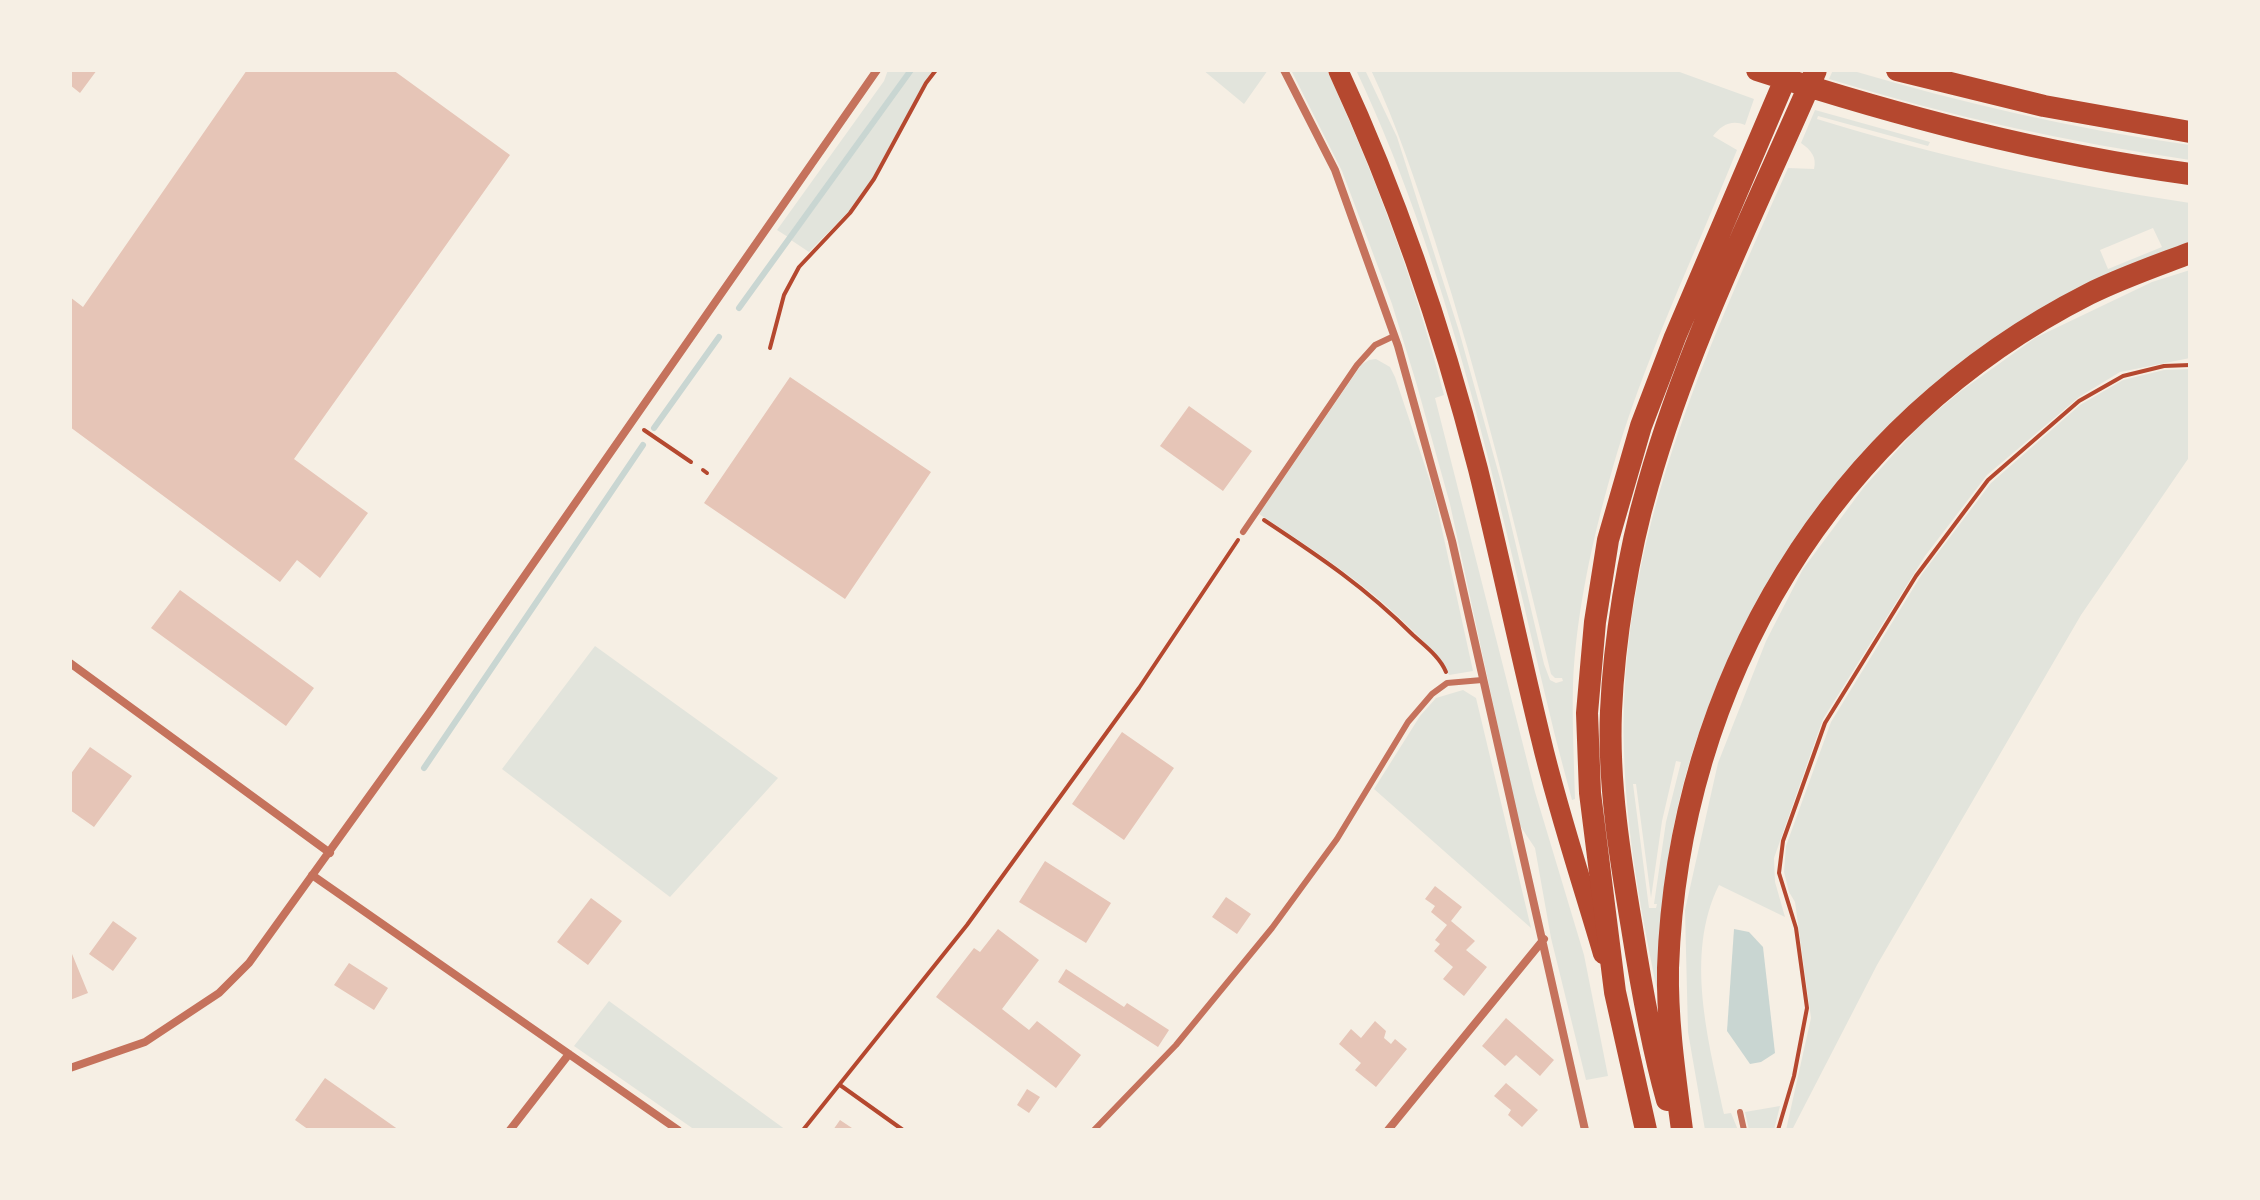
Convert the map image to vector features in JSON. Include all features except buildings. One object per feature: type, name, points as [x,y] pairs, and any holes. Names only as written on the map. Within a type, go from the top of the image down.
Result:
[{"type":"highway","points":[[1338,70],[1396,208],[1451,375],[1478,468],[1542,742],[1615,992],[1646,1130]]},
{"type":"highway","points":[[1757,70],[1861,104],[1974,133],[2190,174]]},
{"type":"highway","points":[[1615,992],[1590,793],[1587,713],[1595,622],[1608,540],[1625,476],[1656,385],[1789,70]]},
{"type":"highway","points":[[1675,1130],[1657,1066],[1623,873],[1613,792],[1611,711],[1615,670],[1634,543],[1647,486],[1664,433],[1698,345],[1816,70]]},
{"type":"highway","points":[[1897,70],[2044,106],[2190,132]]},
{"type":"highway","points":[[1682,1130],[1671,1044],[1668,969],[1678,861],[1708,736],[1735,668],[1779,582],[1820,520],[1865,467],[1905,425],[1975,366],[2025,331],[2090,294],[2190,253]]},
{"type":"street","points":[[70,1068],[145,1042],[219,993],[249,963],[330,853],[877,70]]},
{"type":"street","points":[[1284,70],[1335,170],[1394,336],[1452,541],[1585,1130]]},
{"type":"street","points":[[70,663],[330,853]]},
{"type":"street","points":[[312,875],[678,1130]]},
{"type":"street","points":[[1388,1130],[1544,939]]},
{"type":"street","points":[[510,1130],[569,1054]]},
{"type":"lane","points":[[1243,532],[1357,365],[1375,345],[1394,336]]},
{"type":"lane","points":[[1094,1130],[1176,1045],[1256,947],[1337,839],[1408,722],[1432,694],[1449,682],[1482,680]]},
{"type":"lane","points":[[1740,1112],[1744,1130]]},
{"type":"path","points":[[770,348],[784,295],[799,267],[850,213],[874,179],[936,70]]},
{"type":"path","points":[[1778,1130],[1794,1076],[1807,1008],[1796,928],[1779,873],[1783,841],[1825,723],[1916,576],[1988,480],[2079,401],[2112,382],[2123,376],[2164,366],[2190,365]]},
{"type":"path","points":[[646,431],[691,462]]},
{"type":"path","points":[[1255,514],[1348,576],[1382,604],[1439,660],[1449,682]]},
{"type":"path","points":[[803,1130],[967,925],[1139,688],[1243,532]]},
{"type":"path","points":[[840,1085],[903,1130]]},
{"type":"shaded area","points":[[888,70],[908,70],[788,237],[777,230],[884,81]]},
{"type":"shaded area","points":[[913,70],[933,70],[872,179],[848,212],[809,252],[791,240]]},
{"type":"shaded area","points":[[1203,70],[1268,70],[1244,104]]},
{"type":"shaded area","points":[[1291,70],[1327,70],[1377,190],[1420,311],[1444,395],[1435,398],[1535,792],[1584,955],[1608,1076],[1586,1080],[1551,938],[1535,848],[1519,824],[1450,504],[1392,304],[1342,171]]},
{"type":"shaded area","points":[[1356,70],[1365,70],[1397,137],[1459,331],[1501,482],[1544,664],[1550,680],[1556,683],[1563,681],[1551,674],[1497,456],[1452,294],[1406,154],[1371,70],[1674,70],[1754,99],[1745,125],[1727,124],[1713,136],[1737,150],[1653,351],[1604,499],[1586,578],[1575,658],[1575,799],[1572,800],[1475,407],[1450,321],[1392,152]]},
{"type":"shaded area","points":[[1833,70],[1850,70],[2061,123],[2190,145],[2190,160],[2099,145],[1963,116],[1829,79]]},
{"type":"shaded area","points":[[1815,110],[1930,142],[1928,146],[1818,116],[1817,119],[1956,157],[2049,178],[2190,203],[2190,244],[2093,284],[1830,494],[1800,535],[1747,622],[1705,715],[1689,763],[1668,863],[1660,990],[1657,990],[1635,871],[1625,781],[1626,673],[1635,597],[1651,523],[1672,451],[1726,309],[1788,168],[1814,169],[1812,154],[1801,143]],"holes":[[[2153,228],[2162,247],[2108,269],[2100,250]],[[1676,761],[1681,762],[1666,822],[1654,904],[1657,904],[1656,908],[1649,908],[1633,784],[1636,784],[1651,898],[1662,821]]]},
{"type":"shaded area","points":[[2190,270],[2190,358],[2120,372],[2079,397],[1987,475],[1925,556],[1823,719],[1774,858],[1775,882],[1785,917],[1719,885],[1703,940],[1703,999],[1724,1114],[1731,1113],[1738,1130],[1705,1130],[1688,1032],[1685,910],[1718,763],[1766,641],[1803,569],[1864,487],[1921,424],[1961,391],[2035,338],[2152,282]]},
{"type":"shaded area","points":[[1376,359],[1390,367],[1395,377],[1434,493],[1473,671],[1449,675],[1426,644],[1374,595],[1259,514],[1361,365]]},
{"type":"shaded area","points":[[2190,369],[2190,456],[2081,615],[1877,965],[1792,1130],[1786,1130],[1811,1018],[1795,902],[1784,872],[1786,846],[1831,722],[1922,574],[1991,483],[2080,405],[2123,380],[2164,370]]},
{"type":"shaded area","points":[[595,646],[778,778],[670,897],[502,769]]},
{"type":"shaded area","points":[[1463,690],[1476,698],[1531,928],[1374,789],[1420,716],[1436,698]]},
{"type":"shaded area","points":[[1734,929],[1749,932],[1763,947],[1775,1053],[1761,1062],[1750,1064],[1727,1031]]},
{"type":"shaded area","points":[[609,1001],[786,1130],[695,1130],[574,1046]]},
{"type":"shaded area","points":[[1780,1106],[1774,1130],[1749,1130],[1745,1112]]},
{"type":"waterway","points":[[739,308],[911,70]]},
{"type":"waterway","points":[[654,428],[719,337]]},
{"type":"waterway","points":[[424,768],[643,445]]}]
